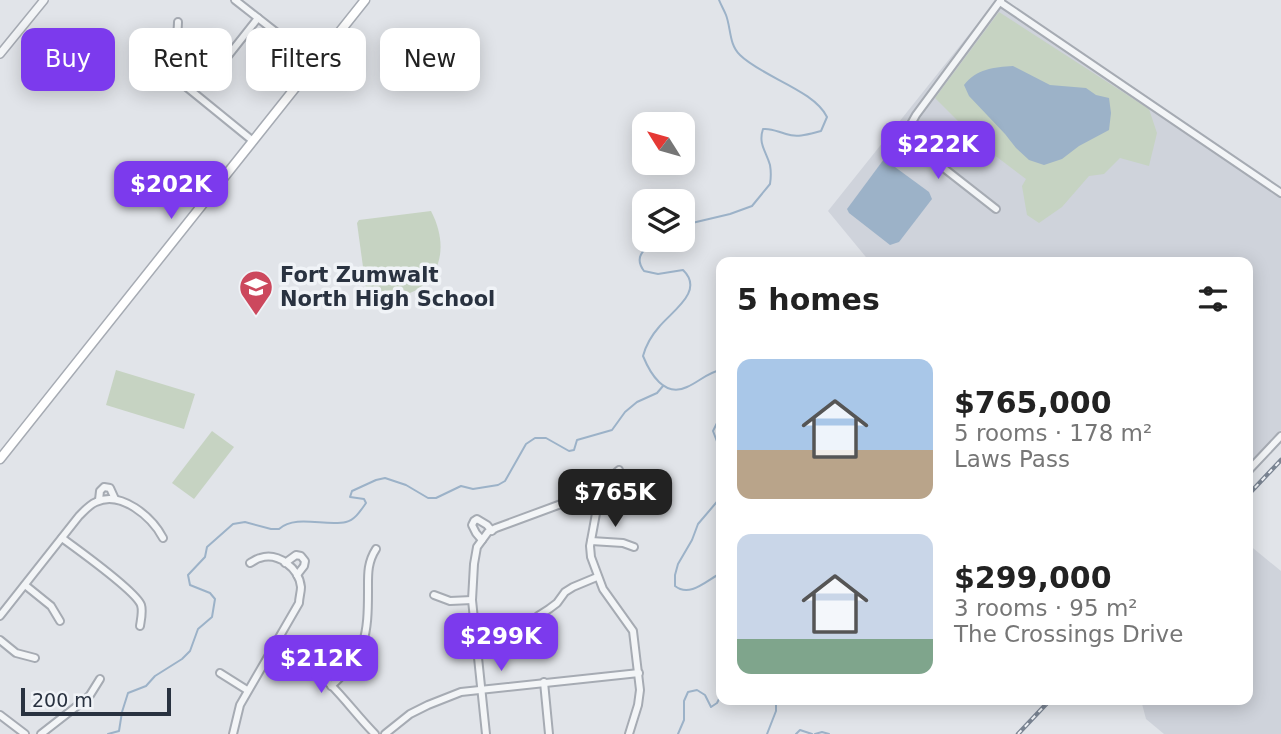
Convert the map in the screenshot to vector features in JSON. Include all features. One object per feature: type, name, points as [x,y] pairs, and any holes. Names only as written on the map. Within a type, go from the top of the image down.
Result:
[{"type":"main road","points":[[343,28],[365,0]]},
{"type":"main road","points":[[0,459],[293,91]]},
{"type":"street","points":[[0,54],[44,0]]},
{"type":"street","points":[[235,0],[271,28]]},
{"type":"street","points":[[996,209],[913,144],[910,133],[915,115],[1000,1],[1281,193]]},
{"type":"street","points":[[232,51],[258,18]]},
{"type":"street","points":[[178,22],[178,35],[170,58],[178,80],[253,141]]},
{"type":"street","points":[[1253,466],[1281,436]]},
{"type":"street","points":[[619,470],[607,480],[597,508],[590,557],[603,589],[633,631],[640,690],[629,734]]},
{"type":"street","points":[[99,500],[100,491],[104,487],[110,488],[115,499]]},
{"type":"street","points":[[0,616],[79,516],[99,500],[115,499],[125,502],[158,528],[163,538]]},
{"type":"street","points":[[486,734],[472,600],[477,547],[492,531],[561,504],[580,503],[597,508]]},
{"type":"street","points":[[482,540],[472,525],[474,521],[481,520],[492,531]]},
{"type":"street","points":[[62,538],[122,584],[140,602],[140,626]]},
{"type":"street","points":[[591,541],[623,543],[634,547]]},
{"type":"street","points":[[331,685],[342,677],[364,642],[368,622],[368,566],[376,549]]},
{"type":"street","points":[[285,563],[296,555],[301,556],[305,561],[304,566],[297,575]]},
{"type":"street","points":[[233,734],[240,705],[299,603],[301,588],[293,568],[280,559],[268,556],[250,563]]},
{"type":"street","points":[[538,616],[557,603],[565,592],[597,577]]},
{"type":"street","points":[[25,585],[51,606],[60,621]]},
{"type":"street","points":[[434,595],[450,601],[472,600]]},
{"type":"street","points":[[0,640],[16,653],[35,658]]},
{"type":"street","points":[[275,644],[331,685],[359,719],[376,734]]},
{"type":"street","points":[[220,673],[247,690]]},
{"type":"street","points":[[385,734],[410,714],[461,692],[639,673]]},
{"type":"street","points":[[41,734],[86,699],[100,679]]},
{"type":"street","points":[[544,682],[549,734]]},
{"type":"street","points":[[0,715],[25,734]]},
{"type":"shaded area","points":[[994,3],[1281,195],[1281,430],[1253,460],[1253,257],[866,257],[828,211]]},
{"type":"shaded area","points":[[1253,548],[1281,571],[1281,734],[1164,734],[1146,719],[1142,705],[1253,705]]},
{"type":"green space","points":[[999,12],[1149,109],[1157,133],[1149,166],[1120,158],[1104,174],[1089,176],[1062,207],[1039,223],[1027,215],[1022,186],[1026,179],[985,148],[935,98]]},
{"type":"green space","points":[[431,211],[441,248],[438,264],[431,277],[420,288],[405,295],[388,298],[367,296],[357,223],[359,220]]},
{"type":"green space","points":[[116,370],[195,394],[184,429],[106,405]]},
{"type":"green space","points":[[212,431],[234,447],[194,499],[172,483]]},
{"type":"water","points":[[1013,66],[1050,85],[1086,88],[1096,95],[1109,98],[1109,130],[1079,146],[1062,159],[1044,165],[1029,160],[969,96],[964,85],[980,72]]},
{"type":"water","points":[[884,159],[929,192],[932,199],[899,242],[890,245],[847,209]]},
{"type":"waterway","points":[[695,222],[752,206],[770,184],[770,165],[762,143],[763,129],[799,136],[821,131],[827,117],[820,107],[800,91],[761,70],[736,51],[719,0]]},
{"type":"waterway","points":[[642,252],[640,260],[644,271],[658,274],[683,270],[689,278],[690,286],[684,300],[649,341],[643,356],[654,376],[665,387],[679,390],[716,372]]},
{"type":"waterway","points":[[108,734],[119,731],[128,693],[146,686],[155,676],[182,659],[190,651],[198,629],[212,617],[215,599],[210,593],[190,585],[188,575],[205,557],[207,547],[233,524],[245,522],[279,529],[294,522],[346,522],[355,517],[366,503],[364,499],[350,497],[352,491],[385,478],[406,485],[428,498],[436,498],[461,486],[473,489],[498,485],[505,481],[526,444],[535,438],[546,438],[569,451],[574,450],[577,440],[612,430],[625,412],[637,402],[657,393],[663,386]]},
{"type":"waterway","points":[[716,425],[713,431],[716,439]]},
{"type":"waterway","points":[[716,503],[698,524],[678,564],[675,586],[692,589],[716,576]]},
{"type":"waterway","points":[[678,734],[684,720],[684,701],[688,692],[697,690],[705,695],[711,707],[716,704]]},
{"type":"waterway","points":[[767,734],[776,705]]},
{"type":"waterway","points":[[796,734],[800,730],[812,734]]},
{"type":"waterway","points":[[815,734],[829,734]]},
{"type":"railway","points":[[1253,490],[1281,460]]},
{"type":"railway","points":[[1018,734],[1045,705]]},
{"type":"place","name":"Fort Zumwalt North High School","points":[[256,317]]}]
